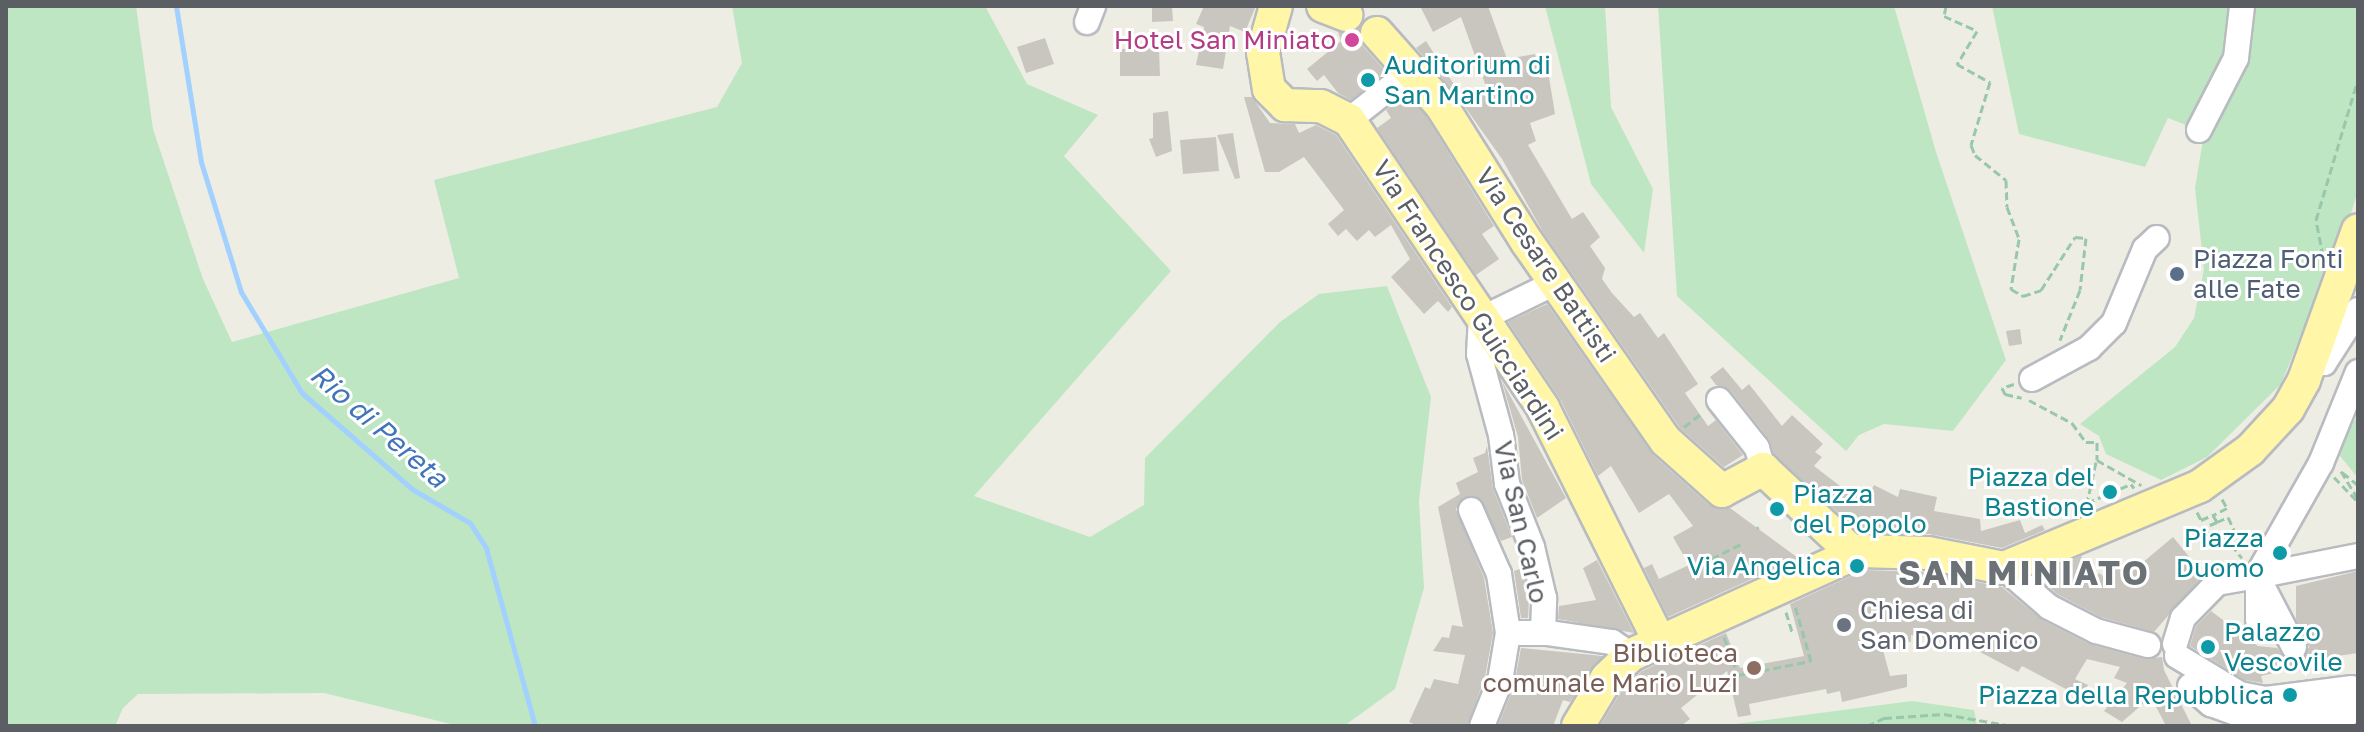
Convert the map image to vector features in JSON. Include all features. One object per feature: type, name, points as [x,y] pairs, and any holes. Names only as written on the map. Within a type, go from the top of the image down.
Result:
[{"type":"main road","points":[[1276,6],[1263,52],[1269,89],[1285,105],[1321,106],[1349,120]]},
{"type":"main road","name":"Via Cesare Battisti","points":[[1377,33],[1441,105],[1666,441],[1722,491],[1763,469]]},
{"type":"main road","name":"Via Francesco Guicciardini","points":[[1349,120],[1543,408],[1642,590],[1645,648]]},
{"type":"main road","points":[[1578,726],[1607,678],[1645,648],[1790,587],[1854,554],[1881,548],[2004,568],[2200,486],[2272,430],[2310,364],[2358,230]]},
{"type":"main road","points":[[1763,469],[1854,554]]},
{"type":"street","points":[[2199,130],[2236,58],[2242,6]]},
{"type":"street","points":[[1349,120],[1411,71]]},
{"type":"street","points":[[2032,379],[2089,348],[2114,323],[2145,249],[2157,238]]},
{"type":"street","points":[[1481,319],[1557,282]]},
{"type":"street","points":[[2310,364],[2324,363],[2358,310]]},
{"type":"street","name":"Via San Carlo","points":[[1481,319],[1479,354],[1501,435],[1507,484],[1535,556],[1544,598],[1546,633],[1645,648]]},
{"type":"street","points":[[2258,620],[2257,576],[2321,463],[2358,372]]},
{"type":"street","points":[[1719,400],[1757,448],[1763,469]]},
{"type":"street","points":[[1471,510],[1499,574],[1508,633],[1500,681],[1482,726]]},
{"type":"street","points":[[2190,686],[2211,704],[2239,714],[2349,713],[2348,689],[2285,699],[2253,697],[2176,650],[2183,618],[2217,583],[2358,556]]},
{"type":"street","points":[[2004,568],[2049,607],[2096,631],[2148,645]]},
{"type":"street","points":[[2257,576],[2294,647]]},
{"type":"street","points":[[1508,633],[1546,633]]},
{"type":"path","points":[[1946,6],[1944,16],[1977,31],[1957,64],[1990,82],[1971,145],[1975,155],[2006,180],[2007,207],[2019,239],[2011,289],[2023,296],[2041,290],[2075,237],[2086,238],[2080,290],[2057,346]]},
{"type":"path","points":[[2341,282],[2323,257],[2316,220],[2358,79]]},
{"type":"path","points":[[2005,394],[2049,407],[2072,423],[2086,442],[2097,442],[2097,460],[2087,503],[2131,484],[2134,488]]},
{"type":"path","points":[[1666,441],[1719,400]]},
{"type":"path","points":[[2097,460],[2141,485]]},
{"type":"path","points":[[2321,463],[2358,500]]},
{"type":"path","points":[[2358,485],[2341,471],[2358,500]]},
{"type":"path","points":[[2200,486],[2207,501],[2220,495],[2227,508],[2213,515],[2217,522]]},
{"type":"path","points":[[2228,517],[2234,530],[2211,540],[2205,527],[2217,522],[2228,517]]},
{"type":"path","points":[[2224,535],[2227,541]]},
{"type":"path","points":[[1690,569],[1743,543]]},
{"type":"path","points":[[1721,627],[1738,675],[1811,661],[1790,587],[1769,605],[1783,599],[1792,632]]},
{"type":"path","points":[[1867,726],[1884,718],[1932,714],[2012,726]]},
{"type":"green space","points":[[6,6],[136,6],[153,129],[203,279],[232,342],[459,278],[434,180],[717,107],[742,63],[732,6],[985,6],[1027,84],[1098,115],[1064,156],[1171,271],[974,496],[1090,537],[1144,505],[1145,458],[1280,322],[1319,294],[1387,286],[1431,397],[1419,501],[1424,588],[1395,689],[1344,726],[459,726],[324,693],[138,694],[123,708],[115,726],[6,726]]},
{"type":"green space","points":[[1545,6],[1605,6],[1611,107],[1653,189],[1644,253],[1591,184]]},
{"type":"green space","points":[[1658,6],[1894,6],[1936,152],[2006,360],[1953,431],[1884,424],[1859,435],[1846,451],[1677,296]]},
{"type":"green space","points":[[1992,6],[2358,6],[2358,190],[2336,264],[2319,290],[2281,384],[2207,457],[2161,480],[2106,454],[2099,436],[2080,424],[2175,347],[2194,318],[2204,269],[2195,188],[2203,140],[2199,130],[2168,118],[2145,167],[2019,134]]},
{"type":"green space","points":[[2358,415],[2358,478],[2336,451]]},
{"type":"green space","points":[[1912,701],[1974,710],[1977,726],[1720,726]]},
{"type":"building","points":[[1152,6],[1172,6],[1173,21],[1152,22]]},
{"type":"building","points":[[1204,6],[1256,6],[1245,32],[1230,26],[1223,69],[1196,65],[1204,27],[1196,24]]},
{"type":"building","points":[[1420,6],[1488,6],[1507,59],[1535,54],[1540,78],[1549,77],[1555,114],[1530,123],[1536,141],[1528,145],[1572,219],[1583,212],[1600,237],[1590,246],[1605,268],[1602,279],[1634,317],[1640,313],[1658,338],[1664,333],[1698,384],[1685,393],[1708,426],[1716,420],[1743,455],[1724,467],[1680,428],[1543,232],[1502,159],[1455,93],[1416,48],[1426,41],[1466,103],[1488,92],[1461,17],[1433,32]]},
{"type":"building","points":[[1359,29],[1362,45],[1386,72],[1351,100],[1338,93],[1324,75],[1317,81],[1307,69],[1341,41],[1338,32]]},
{"type":"building","points":[[1045,38],[1054,64],[1026,73],[1017,47]]},
{"type":"building","points":[[1159,48],[1160,76],[1120,76],[1120,49]]},
{"type":"building","points":[[1406,94],[1426,116],[1494,226],[1482,234],[1499,259],[1476,275],[1377,128],[1391,118],[1386,110]]},
{"type":"building","points":[[1244,97],[1252,97],[1270,123],[1295,124],[1299,133],[1316,125],[1336,135],[1452,307],[1448,312],[1438,301],[1424,314],[1391,277],[1410,259],[1391,225],[1375,237],[1369,230],[1357,241],[1346,229],[1338,236],[1328,224],[1344,210],[1304,157],[1279,172],[1265,172]]},
{"type":"building","points":[[1168,111],[1172,151],[1156,157],[1149,139],[1153,138],[1153,113]]},
{"type":"building","points":[[1233,133],[1240,178],[1235,179],[1217,135]]},
{"type":"building","points":[[1216,137],[1219,171],[1183,174],[1180,140]]},
{"type":"building","points":[[1547,304],[1653,455],[1709,505],[1730,508],[1798,558],[1668,617],[1644,568],[1652,564],[1659,579],[1689,565],[1673,537],[1693,526],[1669,494],[1639,513],[1611,466],[1598,476],[1560,399],[1508,322]]},
{"type":"building","points":[[2020,329],[2022,344],[2009,346],[2006,331]]},
{"type":"building","points":[[1723,367],[1742,390],[1749,384],[1782,426],[1792,415],[1823,444],[1815,452],[1822,457],[1814,466],[1840,486],[1867,498],[1874,485],[1898,497],[1900,489],[1937,497],[1934,511],[1980,519],[1981,531],[2020,520],[2025,533],[2042,525],[2045,530],[2002,548],[1929,534],[1859,532],[1774,454],[1769,439],[1731,391],[1716,385],[1710,377]]},
{"type":"building","points":[[1502,381],[1566,498],[1537,518],[1522,480],[1518,437]]},
{"type":"building","points":[[1487,446],[1493,489],[1512,537],[1501,541],[1479,498],[1464,497],[1456,509],[1484,578],[1493,633],[1485,677],[1467,726],[1418,726],[1409,722],[1425,687],[1430,689],[1434,679],[1458,684],[1465,655],[1433,651],[1442,637],[1449,638],[1452,625],[1463,627],[1438,507],[1460,494],[1456,483],[1478,472],[1473,458],[1485,453]]},
{"type":"building","points":[[2173,537],[2200,570],[2195,575],[2200,579],[2154,632],[2101,617],[2057,594],[2037,575],[2081,556],[2096,577],[2099,573],[2106,578],[2117,566],[2129,574]]},
{"type":"building","points":[[1597,560],[1634,633],[1558,619],[1559,606],[1596,600],[1583,568]]},
{"type":"building","points":[[1522,568],[1529,600],[1528,618],[1521,618],[1514,571]]},
{"type":"building","points":[[1864,570],[1926,572],[2002,587],[2042,620],[2089,644],[2144,659],[2162,657],[2164,670],[2192,726],[2166,726],[2151,697],[2122,722],[2104,711],[2127,683],[2114,678],[2120,667],[2087,659],[2075,679],[2088,685],[2081,697],[2022,666],[2018,672],[1980,652],[1981,648],[1911,635],[1911,642],[1887,641],[1888,650],[1883,650],[1890,676],[1907,674],[1907,687],[1842,702],[1840,691],[1827,694],[1826,689],[1749,704],[1751,715],[1738,717],[1727,671],[1681,708],[1690,719],[1681,726],[1600,726],[1622,690],[1642,671],[1726,633],[1740,668],[1804,656],[1790,604]]},
{"type":"building","points":[[2358,571],[2358,653],[2310,660],[2311,664],[2261,676],[2263,683],[2245,680],[2190,646],[2196,626],[2211,611],[2258,646],[2277,648],[2287,660],[2300,661],[2309,647],[2296,619],[2296,586]]},
{"type":"building","points":[[1521,648],[1603,656],[1570,702],[1563,700],[1553,726],[1498,726],[1514,686]]},
{"type":"waterway","name":"Rio di Pereta","points":[[176,6],[201,162],[241,292],[302,393],[412,489],[470,523],[486,548],[535,726]]},
{"type":"place","name":"Hotel San Miniato","points":[[1352,40]]},
{"type":"place","name":"Auditorium di San Martino","points":[[1368,80]]},
{"type":"place","name":"Piazza Fonti alle Fate","points":[[2177,274]]},
{"type":"place","name":"Piazza del Bastione","points":[[2110,492]]},
{"type":"place","name":"Piazza del Popolo","points":[[1777,509]]},
{"type":"place","name":"Piazza Duomo","points":[[2280,553]]},
{"type":"place","name":"Via Angelica","points":[[1857,566]]},
{"type":"place","name":"Chiesa di San Domenico","points":[[1844,625]]},
{"type":"place","name":"Palazzo Vescovile","points":[[2208,647]]},
{"type":"place","name":"Biblioteca comunale Mario Luzi","points":[[1754,668]]},
{"type":"place","name":"Piazza della Repubblica","points":[[2290,695]]},
{"type":"district","name":"SAN MINIATO","points":[[2024,573]]}]
